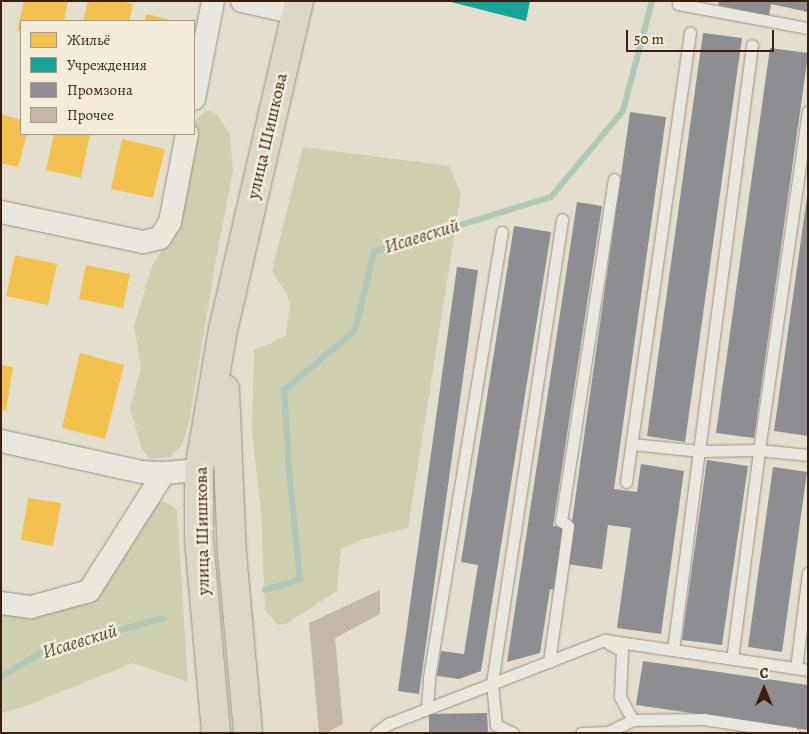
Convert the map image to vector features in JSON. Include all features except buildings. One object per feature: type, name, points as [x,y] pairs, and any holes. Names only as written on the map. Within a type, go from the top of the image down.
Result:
[{"type":"main road","name":"улица Шишкова","points":[[216,733],[199,539],[199,470],[223,330],[298,7]]},
{"type":"main road","name":"улица Шишкова","points":[[223,330],[232,553],[248,733]]},
{"type":"street","points":[[195,95],[213,1]]},
{"type":"street","points":[[242,1],[298,7]]},
{"type":"street","points":[[1,212],[143,242],[160,238],[170,222],[187,135]]},
{"type":"street","points":[[1,441],[142,472],[164,473],[199,470]]},
{"type":"street","points":[[1,602],[31,607],[89,591],[164,473]]},
{"type":"lane","points":[[678,1],[678,4],[808,28]]},
{"type":"lane","points":[[626,482],[690,33]]},
{"type":"lane","points":[[673,650],[752,45]]},
{"type":"lane","points":[[732,659],[808,112]]},
{"type":"lane","points":[[549,662],[568,526],[561,520],[614,179]]},
{"type":"lane","points":[[513,733],[496,725],[492,684],[562,219]]},
{"type":"lane","points":[[427,708],[429,677],[502,232]]},
{"type":"lane","points":[[632,444],[700,451],[760,450],[808,455]]},
{"type":"lane","points":[[796,668],[808,573]]},
{"type":"lane","points":[[605,640],[622,651],[620,697],[633,720]]},
{"type":"lane","points":[[376,733],[388,724],[427,708],[605,640],[808,670]]},
{"type":"lane","points":[[582,733],[608,732],[633,720],[703,719],[794,733]]},
{"type":"green space","points":[[206,111],[211,111],[217,115],[230,134],[233,171],[215,264],[189,423],[182,445],[170,457],[150,459],[142,449],[130,408],[141,368],[134,326],[152,266],[165,245],[195,135],[195,121]]},
{"type":"green space","points":[[303,147],[449,166],[461,193],[408,528],[363,539],[341,549],[337,591],[286,624],[278,625],[265,610],[261,512],[252,431],[254,349],[272,343],[286,335],[290,305],[287,295],[272,271]]},
{"type":"green space","points":[[164,501],[177,510],[188,682],[133,663],[26,706],[1,713],[1,615],[52,610],[75,602],[150,504]]},
{"type":"waterway","name":"Исаевский","points":[[265,590],[300,580],[289,469],[284,390],[355,331],[374,252],[551,197],[623,111],[652,1]]},
{"type":"waterway","name":"Исаевский","points":[[1,677],[44,651],[164,618]]}]
